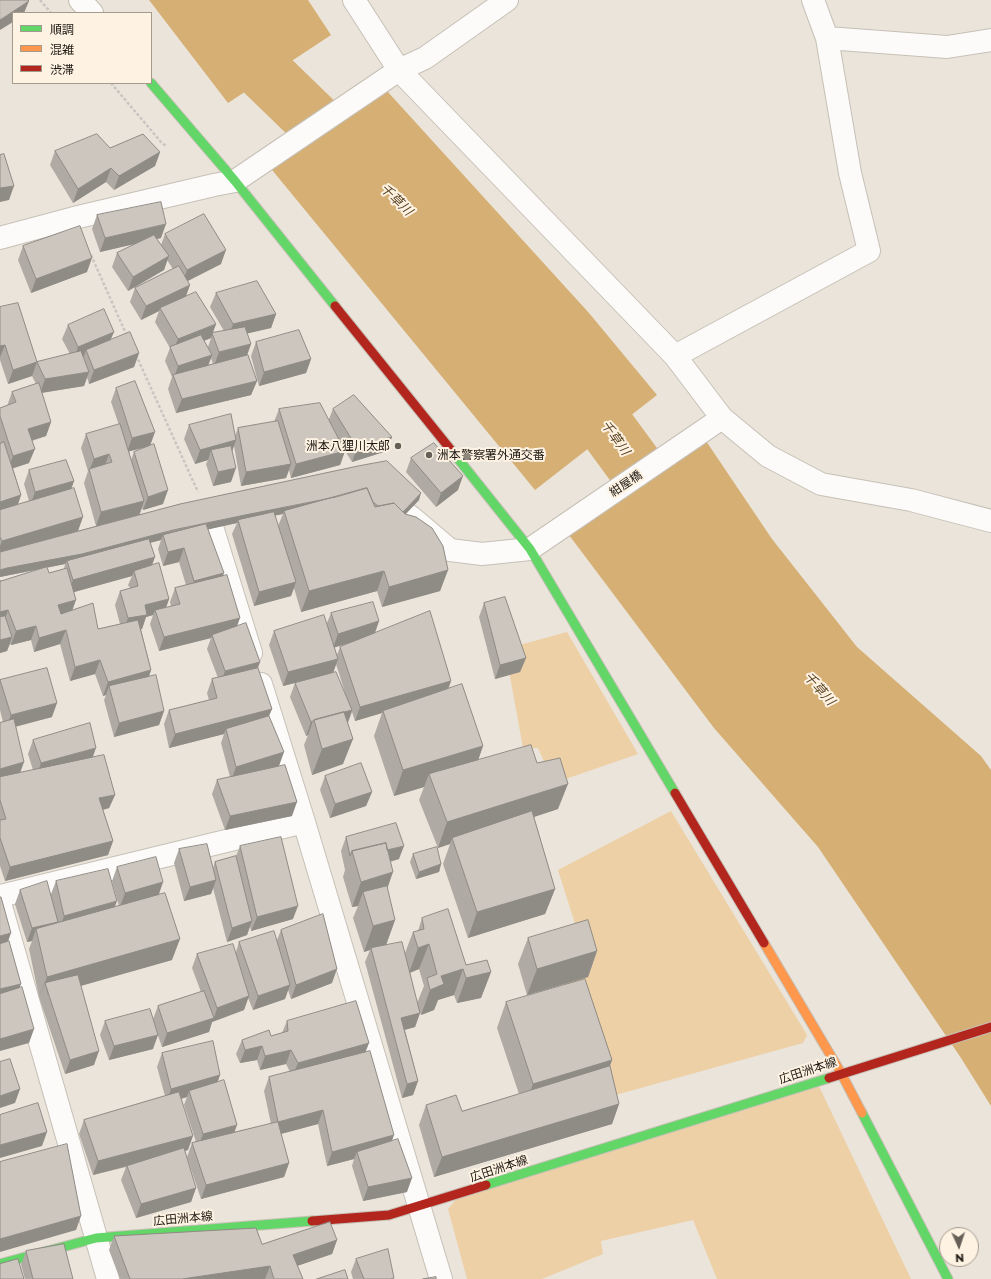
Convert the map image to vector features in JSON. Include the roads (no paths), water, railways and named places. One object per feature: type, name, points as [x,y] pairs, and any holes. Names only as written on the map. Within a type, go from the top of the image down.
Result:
[{"type":"street","points":[[80,0],[91,12]]},
{"type":"street","points":[[354,0],[398,70],[675,356],[722,418],[768,456],[821,484],[911,500],[991,521]]},
{"type":"street","points":[[0,238],[74,218],[235,181],[398,70],[425,58],[507,0]]},
{"type":"street","points":[[675,356],[869,251],[850,174],[827,38],[813,0]]},
{"type":"street","points":[[827,38],[947,47],[991,40]]},
{"type":"street","points":[[152,83],[235,181],[530,549],[841,1073],[948,1279]]},
{"type":"street","name":"紺屋橋","points":[[530,549],[722,418]]},
{"type":"street","points":[[360,491],[374,492],[411,516],[450,550],[482,554],[530,549]]},
{"type":"street","points":[[209,517],[304,822],[442,1279]]},
{"type":"street","points":[[0,896],[304,822]]},
{"type":"street","points":[[0,903],[108,1279]]},
{"type":"street","name":"広田洲本線","points":[[0,1264],[96,1238],[389,1215],[991,1027]]},
{"type":"water","points":[[149,0],[308,0],[331,35],[228,103]]},
{"type":"water","points":[[387,91],[589,313],[657,395],[535,490],[268,165]]},
{"type":"water","points":[[704,438],[772,539],[857,647],[981,756],[991,770],[991,1106],[961,1058],[818,847],[714,728],[566,531]]},
{"type":"waterway","name":"千草川","points":[[196,0],[208,18],[367,172]]},
{"type":"waterway","name":"千草川","points":[[561,369],[574,383],[681,529]]},
{"type":"place","name":"洲本八狸川太郎","points":[[398,446]]},
{"type":"place","name":"洲本警察署外通交番","points":[[429,455]]}]
